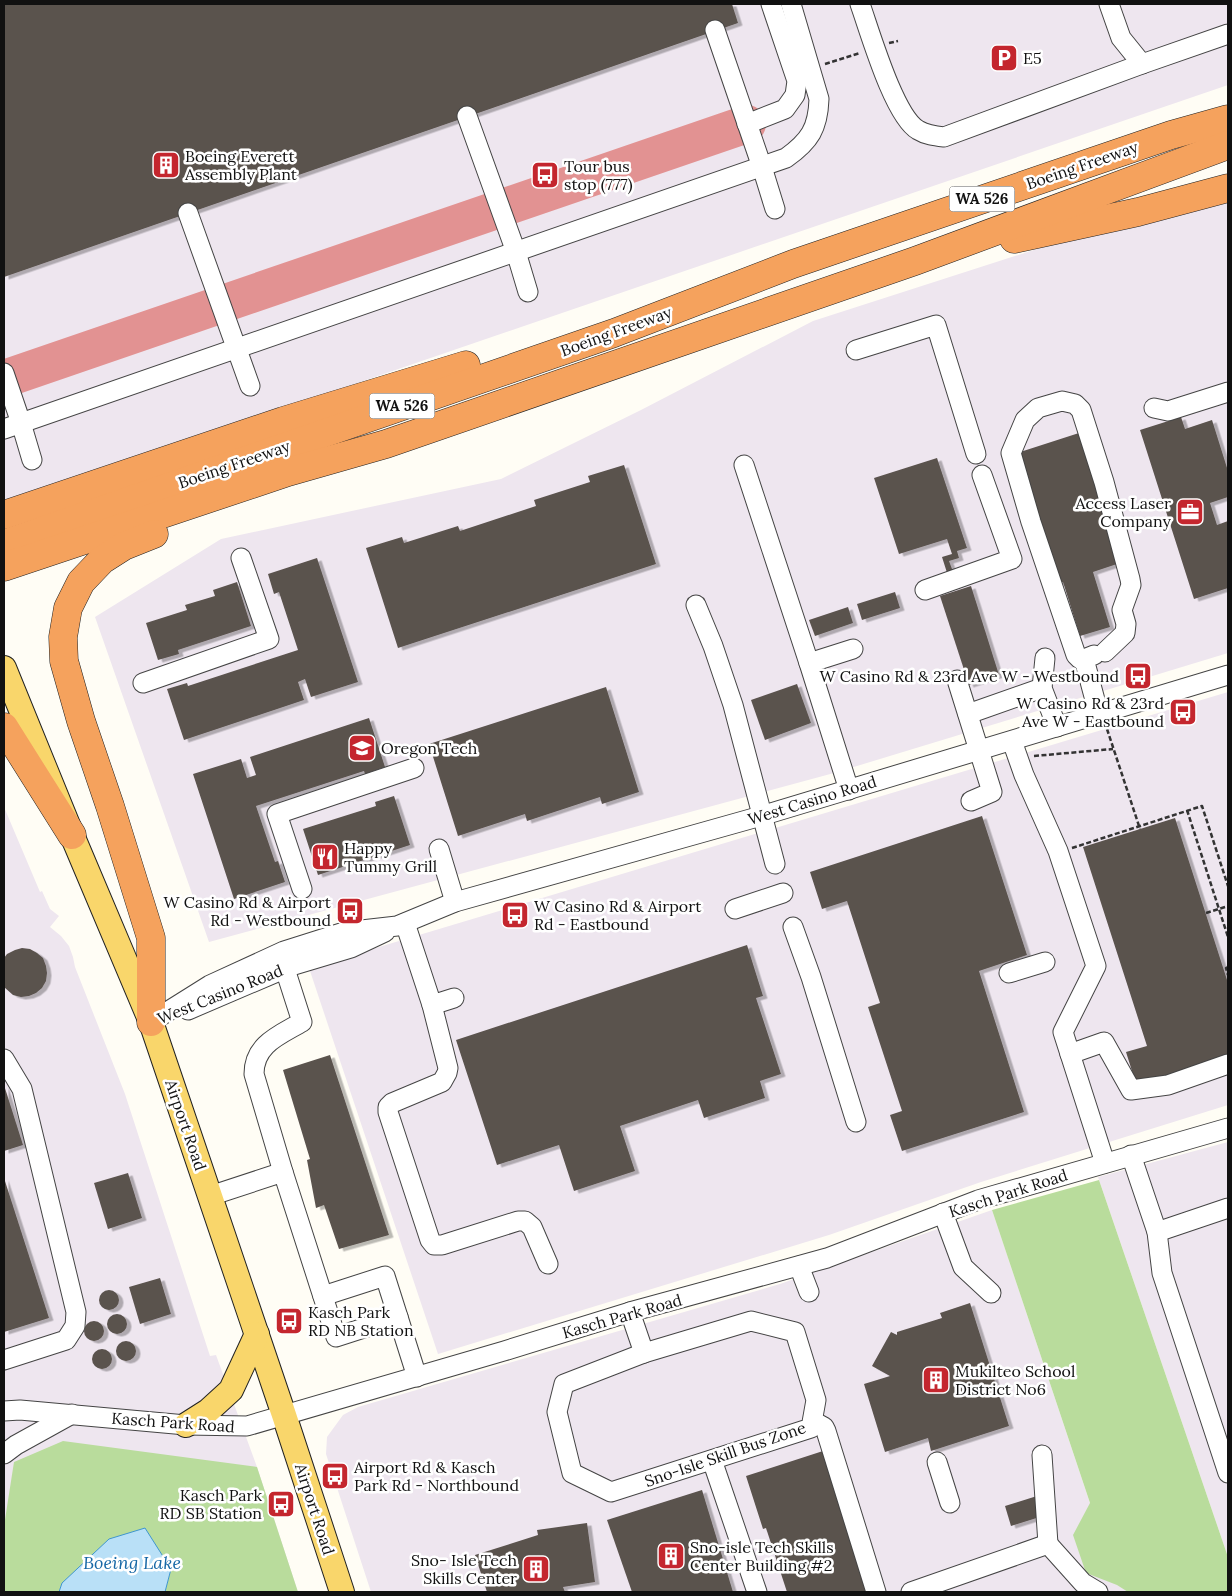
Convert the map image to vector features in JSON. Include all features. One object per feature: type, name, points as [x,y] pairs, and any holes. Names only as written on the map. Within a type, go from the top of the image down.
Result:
[{"type":"highway","points":[[1171,135],[1228,110]]},
{"type":"highway","name":"Boeing Freeway","points":[[8,554],[614,333],[793,264],[1171,135],[1228,119]]},
{"type":"highway","name":"Boeing Freeway","points":[[8,554],[386,444],[914,261],[1228,145]]},
{"type":"highway","points":[[914,261],[1138,212],[1228,188]]},
{"type":"highway","points":[[4,515],[283,422],[793,264]]},
{"type":"highway","points":[[151,1022],[151,938],[110,806],[81,721],[64,661],[62,637],[68,608],[81,582],[102,560],[124,546],[386,444]]},
{"type":"highway","points":[[4,727],[72,835]]},
{"type":"main road","name":"Airport Road","points":[[4,668],[151,1022],[342,1592]]},
{"type":"main road","points":[[186,1426],[208,1411],[231,1390],[257,1334]]},
{"type":"street","points":[[747,124],[786,109],[795,95],[797,81],[770,4]]},
{"type":"street","points":[[13,426],[786,158],[800,148],[812,132],[818,114],[819,98],[791,4]]},
{"type":"street","points":[[860,4],[902,114],[916,129],[930,135],[944,137],[1228,34]]},
{"type":"street","points":[[1109,4],[1121,38],[1142,64]]},
{"type":"street","points":[[715,30],[775,209]]},
{"type":"street","points":[[467,116],[516,252],[528,292]]},
{"type":"street","points":[[188,213],[250,386]]},
{"type":"street","points":[[856,350],[936,325],[976,454]]},
{"type":"street","points":[[4,374],[13,426],[32,460]]},
{"type":"street","points":[[1154,408],[1168,411],[1228,392]]},
{"type":"street","points":[[1062,401],[1075,404],[1081,410],[1104,482],[1131,585],[1122,610],[1126,624],[1125,633],[1109,651],[1084,659],[1076,656],[1034,530],[1011,453],[1020,429],[1030,414],[1038,408],[1062,401]]},
{"type":"street","points":[[744,465],[849,790]]},
{"type":"street","points":[[925,590],[1012,559],[982,475]]},
{"type":"street","points":[[142,683],[269,639],[241,558]]},
{"type":"street","points":[[696,605],[713,646],[733,705],[775,864]]},
{"type":"street","points":[[809,663],[853,648]]},
{"type":"street","points":[[1045,658],[1042,688],[1057,727]]},
{"type":"street","points":[[1084,659],[1099,714]]},
{"type":"street","name":"West Casino Road","points":[[151,1022],[174,1016],[286,969],[351,948],[401,924],[455,902],[761,816],[980,750],[1015,749],[1057,727],[1228,675]]},
{"type":"street","points":[[957,680],[992,792],[971,801]]},
{"type":"street","points":[[968,714],[1042,688]]},
{"type":"street","points":[[1015,749],[1024,775],[1059,852],[1096,966],[1063,1032],[1105,1163]]},
{"type":"street","points":[[302,888],[276,814],[414,768]]},
{"type":"street","points":[[439,849],[455,902]]},
{"type":"street","points":[[735,909],[783,894]]},
{"type":"street","points":[[401,924],[432,1005],[448,1068],[442,1082],[392,1103],[388,1107],[388,1112],[430,1240],[434,1245],[442,1246],[518,1221],[525,1221],[532,1226],[548,1264]]},
{"type":"street","name":"West Casino Road","points":[[151,1022],[210,985],[284,951],[344,932],[401,924]]},
{"type":"street","points":[[793,926],[811,977],[856,1122]]},
{"type":"street","points":[[1009,973],[1045,962]]},
{"type":"street","points":[[286,969],[302,1022],[264,1045],[254,1063],[254,1074],[322,1296],[336,1337],[398,1317]]},
{"type":"street","points":[[432,1005],[454,998]]},
{"type":"street","points":[[1070,1054],[1104,1042],[1131,1090],[1168,1085],[1228,1064]]},
{"type":"street","points":[[4,1059],[22,1089],[76,1312],[76,1326],[66,1340],[4,1360]]},
{"type":"street","name":"Kasch Park Road","points":[[4,1411],[20,1410],[72,1414],[186,1426],[247,1426],[417,1377],[630,1312],[827,1258],[978,1200],[1228,1128]]},
{"type":"street","points":[[1131,1155],[1157,1232],[1162,1273],[1228,1473]]},
{"type":"street","points":[[210,1196],[283,1172]]},
{"type":"street","points":[[1157,1232],[1228,1208]]},
{"type":"street","points":[[943,1214],[963,1267],[991,1293]]},
{"type":"street","points":[[799,1266],[809,1292]]},
{"type":"street","points":[[322,1296],[385,1276],[417,1377]]},
{"type":"street","points":[[630,1312],[644,1353]]},
{"type":"street","name":"Sno-Isle Skill Bus Zone","points":[[751,1321],[795,1332],[816,1400],[813,1421],[811,1428],[611,1492],[572,1473],[556,1412],[564,1384],[644,1353],[751,1321]]},
{"type":"street","points":[[4,1454],[16,1445],[72,1414]]},
{"type":"street","points":[[813,1421],[824,1427],[826,1431],[876,1592]]},
{"type":"street","points":[[1042,1455],[1048,1544],[1083,1583],[1098,1592]]},
{"type":"street","points":[[712,1460],[757,1592]]},
{"type":"street","points":[[937,1462],[950,1503]]},
{"type":"street","points":[[911,1592],[1048,1544]]},
{"type":"path","points":[[1109,733],[1139,827]]},
{"type":"path","points":[[1015,749],[1114,749]]},
{"type":"path","points":[[1059,852],[1202,806],[1228,886]]},
{"type":"path","points":[[1188,810],[1228,937]]},
{"type":"path","points":[[1206,913],[1228,907]]},
{"type":"path","points":[[1228,967],[1226,968],[1228,975]]},
{"type":"shaded area","points":[[4,4],[1228,4],[1228,85],[4,504]]},
{"type":"shaded area","points":[[1228,199],[1228,653],[834,773],[209,942],[95,617],[221,539],[501,479],[641,410],[813,321],[1040,248]]},
{"type":"shaded area","points":[[1228,692],[1228,1105],[981,1182],[829,1235],[438,1354],[309,968]]},
{"type":"shaded area","points":[[4,807],[40,892],[42,891],[50,909],[59,916],[50,927],[69,946],[75,967],[125,1094],[210,1356],[216,1355],[257,1467],[298,1592],[4,1592]]},
{"type":"shaded area","points":[[1228,1142],[1228,1557],[1098,1177]]},
{"type":"shaded area","points":[[992,1210],[1117,1584],[1128,1592],[371,1592],[326,1454],[327,1437],[343,1415],[358,1407],[780,1284]]},
{"type":"green space","points":[[1099,1180],[1228,1557],[1228,1592],[1128,1592],[1117,1585],[1086,1573],[1073,1535],[1090,1503],[992,1210]]},
{"type":"green space","points":[[63,1441],[257,1467],[298,1592],[165,1592],[171,1569],[62,1583],[59,1592],[4,1592],[4,1526],[14,1462]]},
{"type":"water","name":"Boeing Lake","points":[[145,1528],[171,1569],[165,1592],[59,1592],[62,1583],[109,1539]]},
{"type":"building","name":"Boeing Everett Assembly Plant","points":[[4,4],[732,4],[738,23],[4,277]]},
{"type":"building","name":"Access Laser Company","points":[[1181,417],[1185,429],[1212,420],[1228,471],[1228,497],[1210,503],[1217,525],[1228,521],[1228,588],[1194,599],[1140,430]]},
{"type":"building","points":[[1079,433],[1120,563],[1093,572],[1110,627],[1080,636],[1063,582],[1055,584],[1014,454]]},
{"type":"building","points":[[937,458],[967,548],[957,551],[959,558],[949,561],[955,577],[949,579],[942,557],[952,554],[947,539],[899,554],[874,478]]},
{"type":"building","points":[[624,465],[656,564],[398,648],[366,548],[402,537],[404,543],[458,526],[460,531],[536,506],[534,500],[590,482],[588,476]]},
{"type":"building","points":[[317,558],[358,682],[311,697],[305,679],[298,682],[304,700],[184,740],[167,689],[187,683],[188,686],[298,650],[279,592],[274,594],[268,574]]},
{"type":"building","points":[[237,582],[251,626],[178,650],[179,654],[158,660],[146,623],[187,610],[185,605],[215,596],[213,590]]},
{"type":"building","points":[[971,586],[999,675],[969,685],[940,596]]},
{"type":"building","points":[[895,592],[900,608],[862,620],[857,604]]},
{"type":"building","points":[[848,607],[853,623],[815,636],[809,620]]},
{"type":"building","points":[[797,684],[811,723],[765,740],[751,700]]},
{"type":"building","points":[[606,687],[639,792],[602,804],[600,797],[527,821],[525,814],[458,836],[429,744]]},
{"type":"building","points":[[369,718],[385,767],[365,774],[364,771],[256,806],[275,862],[278,861],[285,882],[234,899],[193,774],[241,759],[247,778],[256,775],[250,757]]},
{"type":"building","points":[[394,796],[410,845],[318,875],[303,829],[376,806],[375,802]]},
{"type":"building","points":[[982,816],[1027,955],[979,971],[1024,1112],[902,1151],[890,1115],[902,1111],[868,1007],[880,1003],[847,901],[822,909],[810,872]]},
{"type":"building","points":[[1175,818],[1228,983],[1228,1058],[1137,1087],[1126,1052],[1147,1046],[1083,847]]},
{"type":"building","points":[[747,945],[763,996],[756,998],[781,1074],[760,1081],[765,1098],[704,1118],[698,1100],[620,1126],[635,1171],[574,1191],[559,1145],[497,1165],[456,1040]]},
{"type":"building","points":[[22,948],[30,949],[43,958],[47,973],[46,981],[42,988],[29,996],[21,997],[13,995],[4,987],[4,958],[7,954]]},
{"type":"building","points":[[330,1055],[389,1235],[339,1249],[324,1205],[316,1208],[307,1160],[310,1159],[283,1070]]},
{"type":"building","points":[[4,1085],[23,1145],[4,1151]]},
{"type":"building","points":[[128,1173],[142,1218],[108,1229],[94,1183]]},
{"type":"building","points":[[4,1178],[49,1318],[4,1332]]},
{"type":"building","points":[[160,1278],[171,1314],[140,1324],[129,1287]]},
{"type":"building","points":[[109,1290],[116,1293],[119,1300],[116,1307],[109,1310],[102,1307],[99,1300],[102,1293]]},
{"type":"building","name":"Mukilteo School District No6","points":[[970,1303],[1009,1426],[931,1451],[928,1438],[885,1452],[864,1384],[890,1376],[872,1366],[891,1332],[897,1335],[897,1332],[942,1318],[940,1313]]},
{"type":"building","points":[[117,1314],[124,1317],[127,1324],[124,1331],[117,1334],[110,1331],[107,1324],[110,1317]]},
{"type":"building","points":[[94,1321],[101,1324],[104,1331],[101,1338],[94,1341],[87,1338],[84,1331],[87,1324]]},
{"type":"building","points":[[126,1341],[133,1344],[136,1351],[133,1358],[126,1361],[119,1358],[116,1351],[119,1344]]},
{"type":"building","points":[[102,1349],[109,1352],[112,1359],[109,1366],[102,1369],[95,1366],[92,1359],[95,1352]]},
{"type":"building","points":[[823,1451],[869,1592],[787,1592],[766,1528],[763,1529],[746,1476]]},
{"type":"building","name":"Sno-isle Tech Skills Center Building #2","points":[[702,1490],[733,1592],[632,1592],[607,1520]]},
{"type":"building","points":[[1037,1496],[1043,1516],[1011,1526],[1005,1506]]},
{"type":"building","name":"Sno- Isle Tech Skills Center","points":[[587,1523],[595,1582],[563,1587],[565,1592],[487,1592],[475,1555],[538,1535],[537,1530]]},
{"type":"taxiway","points":[[4,379],[747,124]]},
{"type":"place","name":"E5","points":[[1004,58]]},
{"type":"place","name":"Boeing Everett Assembly Plant","points":[[166,165]]},
{"type":"place","name":"Tour bus stop (777)","points":[[545,175]]},
{"type":"place","name":"Access Laser Company","points":[[1190,512]]},
{"type":"place","name":"W Casino Rd & 23rd Ave W - Westbound","points":[[1138,676]]},
{"type":"place","name":"W Casino Rd & 23rd Ave W - Eastbound","points":[[1183,712]]},
{"type":"place","name":"Oregon Tech","points":[[362,748]]},
{"type":"place","name":"Happy Tummy Grill","points":[[325,857]]},
{"type":"place","name":"W Casino Rd & Airport Rd - Westbound","points":[[350,911]]},
{"type":"place","name":"W Casino Rd & Airport Rd - Eastbound","points":[[515,915]]},
{"type":"place","name":"Kasch Park RD NB Station","points":[[289,1321]]},
{"type":"place","name":"Mukilteo School District No6","points":[[936,1380]]},
{"type":"place","name":"Airport Rd & Kasch Park Rd - Northbound","points":[[335,1476]]},
{"type":"place","name":"Kasch Park RD SB Station","points":[[281,1504]]},
{"type":"place","name":"Sno-isle Tech Skills Center Building #2","points":[[671,1556]]},
{"type":"place","name":"Sno- Isle Tech Skills Center","points":[[536,1569]]}]
